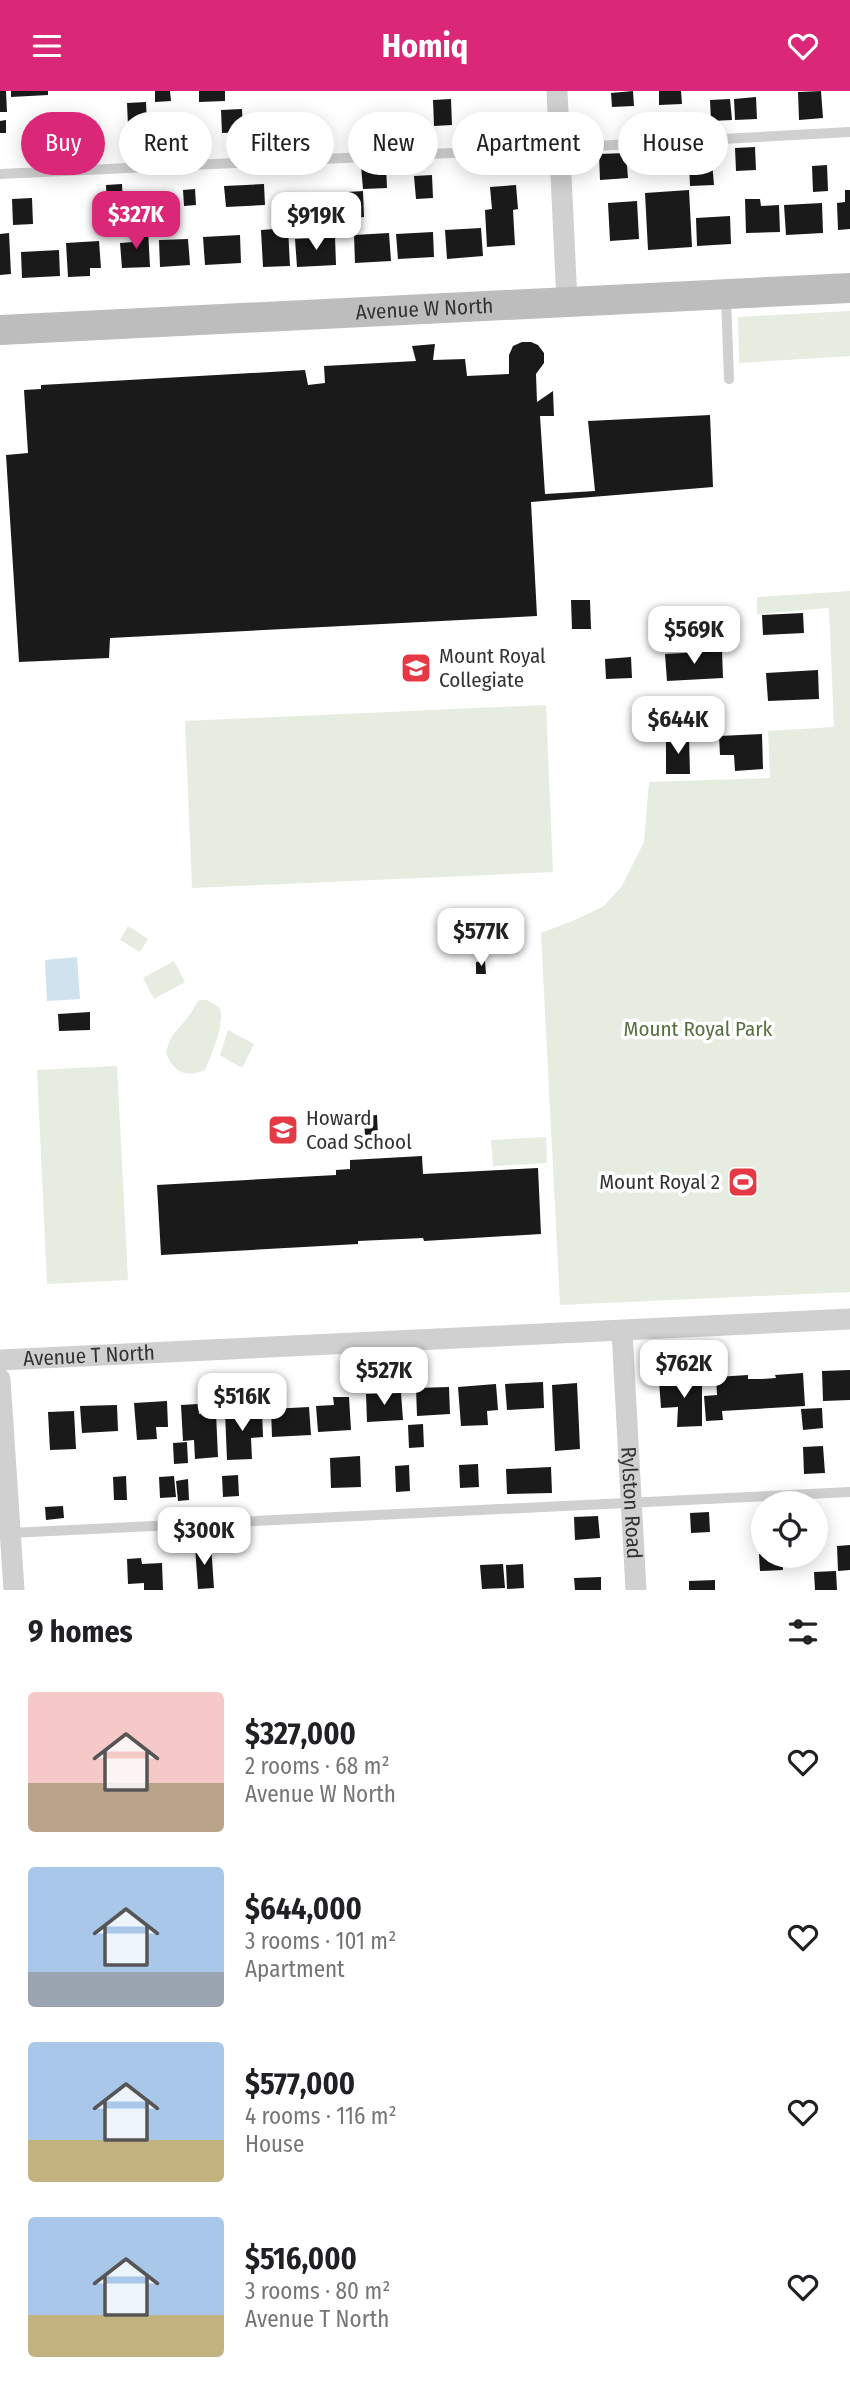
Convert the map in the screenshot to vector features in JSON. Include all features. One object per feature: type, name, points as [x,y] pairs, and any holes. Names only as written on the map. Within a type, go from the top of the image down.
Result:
[{"type":"street","points":[[556,91],[557,112]]},
{"type":"street","points":[[560,175],[567,302]]},
{"type":"street","name":"Avenue W North","points":[[0,330],[850,288]]},
{"type":"street","name":"Avenue T North","points":[[0,1360],[850,1319]]},
{"type":"street","name":"Rylston Road","points":[[622,1331],[636,1590]]},
{"type":"street","points":[[0,1379],[14,1590]]},
{"type":"lane","points":[[604,146],[850,132]]},
{"type":"lane","points":[[0,174],[452,153]]},
{"type":"lane","points":[[726,294],[729,379]]},
{"type":"lane","points":[[10,1533],[850,1492]]},
{"type":"green space","points":[[850,311],[850,356],[739,363],[738,317]]},
{"type":"green space","name":"Mount Royal Park","points":[[850,591],[850,1292],[560,1305],[541,933],[604,906],[622,886],[644,842],[649,782],[770,778],[768,731],[834,727],[829,608],[757,614],[757,597]]},
{"type":"green space","points":[[546,705],[553,872],[192,888],[185,721]]},
{"type":"green space","points":[[128,926],[148,939],[140,952],[120,940]]},
{"type":"green space","points":[[174,961],[185,982],[154,999],[143,978]]},
{"type":"green space","points":[[200,1000],[207,1000],[220,1008],[219,1030],[205,1070],[192,1074],[181,1072],[166,1053],[168,1045]]},
{"type":"green space","points":[[228,1030],[254,1044],[242,1068],[220,1055]]},
{"type":"green space","points":[[117,1066],[128,1280],[47,1284],[37,1070]]},
{"type":"green space","points":[[546,1137],[547,1163],[493,1166],[491,1140]]},
{"type":"water","points":[[77,957],[80,999],[47,1001],[45,960]]},
{"type":"building","points":[[0,91],[6,91],[7,112],[0,112]]},
{"type":"building","points":[[11,91],[48,91],[48,95],[11,97]]},
{"type":"building","points":[[155,91],[170,91],[171,101],[155,102]]},
{"type":"building","points":[[199,91],[225,91],[225,101],[199,102]]},
{"type":"building","points":[[633,91],[634,106],[612,107],[611,93]]},
{"type":"building","points":[[659,91],[681,91],[682,104],[659,105]]},
{"type":"building","points":[[821,91],[823,118],[799,120],[798,92]]},
{"type":"building","points":[[756,97],[757,119],[735,120],[734,99]]},
{"type":"building","points":[[451,99],[452,125],[438,126],[438,112],[433,112],[433,100]]},
{"type":"building","points":[[730,99],[732,120],[728,120],[728,112],[711,112],[710,100]]},
{"type":"building","points":[[146,102],[146,112],[127,112],[127,103]]},
{"type":"building","points":[[242,109],[242,112],[226,112],[226,133],[222,133],[221,110]]},
{"type":"building","points":[[6,120],[6,133],[0,133],[0,121]]},
{"type":"building","points":[[755,147],[756,170],[736,171],[735,148]]},
{"type":"building","points":[[618,153],[618,175],[628,175],[628,178],[600,180],[600,175],[604,175],[604,154]]},
{"type":"building","points":[[827,165],[828,191],[813,192],[812,166]]},
{"type":"building","points":[[362,175],[386,175],[387,188],[363,189]]},
{"type":"building","points":[[432,175],[433,198],[416,199],[414,176]]},
{"type":"building","points":[[690,175],[713,175],[714,185],[690,186]]},
{"type":"building","points":[[122,184],[123,206],[107,207],[106,185]]},
{"type":"building","points":[[264,184],[265,205],[226,207],[224,186]]},
{"type":"building","points":[[516,185],[518,209],[513,210],[515,245],[487,247],[485,210],[492,209],[490,187]]},
{"type":"building","points":[[195,189],[196,205],[184,206],[183,190]]},
{"type":"building","points":[[689,190],[692,247],[648,250],[645,193]]},
{"type":"building","points":[[845,190],[850,190],[850,229],[838,230],[837,203],[845,202]]},
{"type":"building","points":[[363,191],[364,217],[349,218],[347,192]]},
{"type":"building","points":[[32,198],[33,224],[13,225],[12,199]]},
{"type":"building","points":[[745,199],[760,199],[761,206],[779,205],[780,232],[746,233]]},
{"type":"building","points":[[637,201],[639,239],[610,241],[608,203]]},
{"type":"building","points":[[822,203],[823,233],[786,235],[784,205]]},
{"type":"building","points":[[730,216],[731,244],[697,246],[696,218]]},
{"type":"building","points":[[288,228],[290,266],[263,267],[261,230]]},
{"type":"building","points":[[481,228],[483,256],[447,259],[445,230]]},
{"type":"building","points":[[148,229],[150,267],[122,268],[120,243],[133,242],[132,230]]},
{"type":"building","points":[[433,232],[434,257],[398,259],[396,234]]},
{"type":"building","points":[[9,233],[11,274],[0,275],[0,234]]},
{"type":"building","points":[[389,233],[391,261],[355,263],[354,235]]},
{"type":"building","points":[[240,235],[241,263],[205,265],[203,237]]},
{"type":"building","points":[[335,237],[336,265],[297,267],[295,239]]},
{"type":"building","points":[[188,239],[190,265],[160,267],[159,240]]},
{"type":"building","points":[[99,241],[101,268],[90,268],[90,276],[68,277],[66,243]]},
{"type":"building","points":[[59,250],[60,276],[22,278],[21,252]]},
{"type":"building","points":[[522,342],[538,345],[544,353],[544,363],[536,374],[537,402],[553,391],[554,416],[540,416],[545,494],[595,491],[588,421],[710,415],[713,487],[531,502],[537,616],[110,638],[109,658],[19,662],[6,455],[28,453],[24,390],[41,389],[41,385],[305,370],[308,385],[325,383],[324,366],[416,361],[412,346],[435,344],[433,360],[465,359],[467,376],[509,374],[509,355],[513,346]]},
{"type":"building","points":[[571,600],[590,600],[591,629],[572,629]]},
{"type":"building","points":[[803,613],[804,633],[763,635],[762,615]]},
{"type":"building","points":[[722,651],[723,678],[667,681],[665,654]]},
{"type":"building","points":[[631,657],[632,678],[606,679],[605,659]]},
{"type":"building","points":[[818,670],[819,699],[768,701],[766,673]]},
{"type":"building","points":[[762,734],[763,769],[735,771],[734,755],[720,755],[719,736]]},
{"type":"building","points":[[666,738],[689,738],[690,774],[666,774]]},
{"type":"building","points":[[485,961],[486,974],[476,974],[476,962]]},
{"type":"building","points":[[90,1012],[90,1030],[59,1031],[58,1014]]},
{"type":"building","points":[[377,1115],[378,1136],[365,1137],[364,1116]]},
{"type":"building","points":[[422,1156],[423,1174],[538,1168],[541,1234],[424,1241],[423,1238],[358,1241],[358,1244],[161,1255],[157,1185],[336,1175],[336,1170],[350,1169],[350,1160]]},
{"type":"building","points":[[850,1370],[850,1400],[823,1401],[822,1371]]},
{"type":"building","points":[[803,1373],[805,1406],[722,1411],[723,1420],[706,1421],[704,1396],[717,1395],[716,1377],[748,1375],[748,1379],[762,1379]]},
{"type":"building","points":[[702,1378],[702,1426],[677,1427],[678,1407],[661,1408],[659,1381]]},
{"type":"building","points":[[543,1382],[544,1408],[507,1410],[505,1384]]},
{"type":"building","points":[[577,1383],[580,1449],[555,1451],[552,1385]]},
{"type":"building","points":[[496,1384],[498,1410],[487,1411],[488,1425],[461,1426],[458,1387]]},
{"type":"building","points":[[449,1387],[450,1414],[417,1416],[416,1388]]},
{"type":"building","points":[[401,1393],[403,1420],[367,1422],[366,1394]]},
{"type":"building","points":[[333,1397],[349,1397],[351,1430],[318,1432],[316,1406],[334,1405]]},
{"type":"building","points":[[167,1401],[168,1427],[156,1427],[157,1439],[137,1440],[134,1403]]},
{"type":"building","points":[[198,1404],[199,1414],[216,1413],[218,1457],[195,1459],[194,1440],[183,1441],[181,1405]]},
{"type":"building","points":[[117,1405],[118,1431],[82,1433],[80,1406]]},
{"type":"building","points":[[309,1407],[311,1435],[272,1437],[271,1409]]},
{"type":"building","points":[[822,1408],[823,1428],[803,1430],[801,1409]]},
{"type":"building","points":[[262,1410],[263,1437],[251,1438],[252,1459],[227,1460],[225,1412]]},
{"type":"building","points":[[74,1411],[76,1449],[50,1450],[48,1412]]},
{"type":"building","points":[[423,1424],[424,1447],[409,1448],[408,1425]]},
{"type":"building","points":[[187,1442],[188,1463],[174,1464],[173,1443]]},
{"type":"building","points":[[823,1446],[825,1473],[804,1474],[803,1447]]},
{"type":"building","points":[[360,1456],[361,1487],[331,1488],[330,1458]]},
{"type":"building","points":[[478,1464],[479,1487],[460,1488],[459,1465]]},
{"type":"building","points":[[409,1465],[410,1491],[396,1492],[395,1466]]},
{"type":"building","points":[[551,1467],[552,1493],[507,1494],[506,1469]]},
{"type":"building","points":[[238,1475],[239,1496],[223,1497],[222,1476]]},
{"type":"building","points":[[126,1476],[127,1500],[114,1500],[113,1477]]},
{"type":"building","points":[[174,1476],[176,1497],[160,1498],[159,1477]]},
{"type":"building","points":[[188,1479],[189,1500],[178,1501],[176,1481]]},
{"type":"building","points":[[63,1506],[64,1518],[46,1520],[45,1507]]},
{"type":"building","points":[[709,1512],[710,1532],[691,1533],[690,1513]]},
{"type":"building","points":[[598,1516],[600,1538],[575,1540],[574,1517]]},
{"type":"building","points":[[211,1545],[214,1588],[198,1589],[195,1546]]},
{"type":"building","points":[[850,1545],[850,1570],[838,1571],[837,1546]]},
{"type":"building","points":[[141,1558],[142,1564],[162,1563],[163,1590],[144,1590],[144,1583],[128,1584],[127,1559]]},
{"type":"building","points":[[503,1564],[505,1588],[482,1589],[480,1565]]},
{"type":"building","points":[[523,1564],[524,1588],[507,1589],[506,1565]]},
{"type":"building","points":[[760,1568],[783,1568],[783,1570],[760,1571]]},
{"type":"building","points":[[836,1571],[837,1590],[815,1590],[814,1572]]},
{"type":"building","points":[[601,1577],[601,1590],[575,1590],[574,1578]]},
{"type":"building","points":[[715,1580],[715,1590],[689,1590],[689,1581]]},
{"type":"place","name":"Mount Royal Collegiate","points":[[416,668]]},
{"type":"place","name":"Howard Coad School","points":[[283,1130]]},
{"type":"place","name":"Mount Royal 2","points":[[743,1182]]}]
